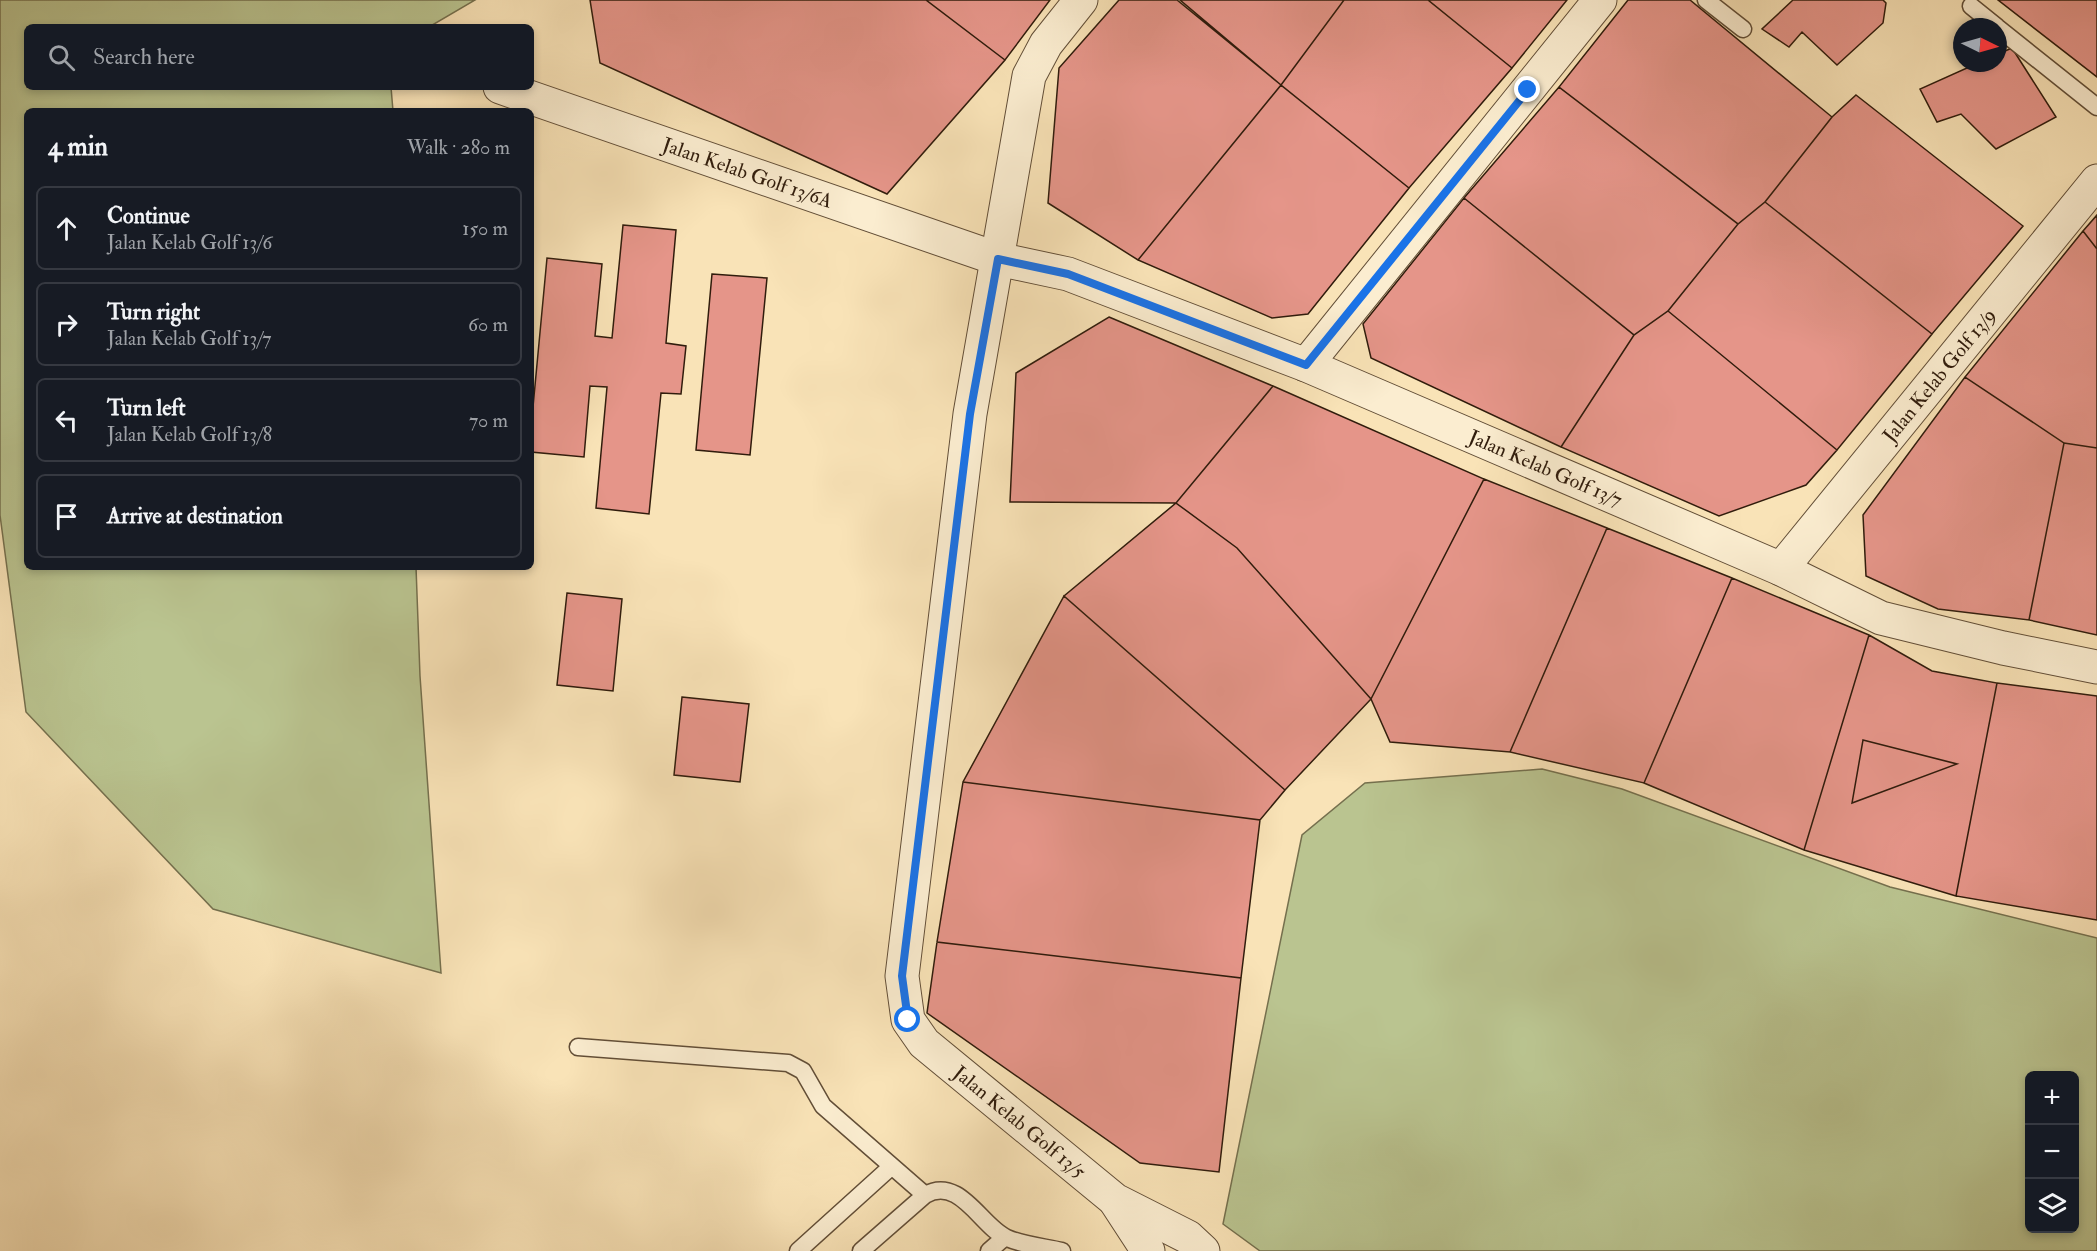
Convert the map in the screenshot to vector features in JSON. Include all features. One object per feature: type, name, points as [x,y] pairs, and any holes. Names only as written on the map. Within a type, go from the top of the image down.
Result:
[{"type":"street","name":"Jalan Kelab Golf 13/5","points":[[1081,0],[1046,44],[1029,76],[970,414],[902,976],[908,1020],[924,1043],[1115,1200],[1188,1237],[1203,1251]]},
{"type":"street","points":[[1306,365],[1600,0]]},
{"type":"street","name":"Jalan Kelab Golf 13/6A","points":[[509,90],[998,259]]},
{"type":"street","name":"Jalan Kelab Golf 13/9","points":[[1781,569],[2097,181]]},
{"type":"street","name":"Jalan Kelab Golf 13/7","points":[[998,259],[1068,274],[1306,365],[1781,569],[1881,618],[2003,648],[2097,667]]},
{"type":"street","name":"Jalan Kelab Golf 13/5","points":[[1115,1200],[1148,1251]]},
{"type":"lane","points":[[1706,0],[1743,29]]},
{"type":"lane","points":[[1971,6],[1986,18]]},
{"type":"lane","points":[[2007,34],[2097,107]]},
{"type":"lane","points":[[578,1047],[788,1063],[803,1071],[823,1106],[925,1195]]},
{"type":"lane","points":[[798,1251],[892,1166]]},
{"type":"lane","points":[[861,1251],[925,1195],[934,1190],[960,1197],[1005,1237],[1062,1251]]},
{"type":"lane","points":[[989,1251],[1005,1237]]},
{"type":"green space","points":[[0,0],[475,0],[434,24],[24,24],[24,90],[391,90],[393,108],[24,108],[24,570],[416,570],[420,676],[441,973],[213,909],[26,712],[0,515]]},
{"type":"green space","points":[[1542,769],[1622,789],[1890,887],[2097,938],[2097,1251],[1260,1251],[1223,1224],[1302,835],[1365,783]]},
{"type":"building","points":[[590,0],[926,0],[1005,60],[887,194],[600,63]]},
{"type":"building","points":[[926,0],[1050,0],[1005,60]]},
{"type":"building","points":[[1119,0],[1177,0],[1281,85],[1138,260],[1048,203],[1059,68]]},
{"type":"building","points":[[1180,0],[1344,0],[1281,85]]},
{"type":"building","points":[[1344,0],[1428,0],[1512,68],[1409,188],[1281,85]]},
{"type":"building","points":[[1428,0],[1567,0],[1512,68]]},
{"type":"building","points":[[1628,0],[1690,0],[1832,117],[1765,202],[1738,224],[1559,87]]},
{"type":"building","points":[[1793,0],[1883,0],[1886,3],[1883,23],[1837,65],[1802,32],[1789,47],[1762,29]]},
{"type":"building","points":[[1998,0],[2097,0],[2097,77]]},
{"type":"building","points":[[2012,48],[2056,117],[1996,149],[1961,114],[1937,122],[1920,89],[1958,72],[2007,72],[2007,50]]},
{"type":"building","points":[[1281,85],[1409,188],[1308,314],[1272,318],[1138,260]]},
{"type":"building","points":[[1559,87],[1738,224],[1668,311],[1634,335],[1464,198]]},
{"type":"building","points":[[1856,95],[2023,226],[1932,334],[1765,202],[1832,117]]},
{"type":"building","points":[[1464,198],[1634,335],[1561,447],[1371,358],[1363,324]]},
{"type":"building","points":[[1765,202],[1932,334],[1837,450],[1668,311],[1738,224]]},
{"type":"building","points":[[2097,215],[2097,249],[2083,231]]},
{"type":"building","points":[[623,225],[676,230],[666,343],[686,346],[681,394],[661,393],[649,514],[596,508],[607,387],[590,386],[584,457],[534,452],[534,396],[547,258],[602,264],[595,336],[612,338]]},
{"type":"building","points":[[2083,231],[2097,249],[2097,448],[2064,443],[1965,377]]},
{"type":"building","points":[[712,274],[767,278],[750,455],[696,450]]},
{"type":"building","points":[[1668,311],[1837,450],[1806,485],[1719,516],[1561,447],[1634,335]]},
{"type":"building","points":[[1109,317],[1273,386],[1176,503],[1010,502],[1016,373]]},
{"type":"building","points":[[1965,377],[2064,443],[2029,620],[1938,609],[1866,576],[1863,515]]},
{"type":"building","points":[[1273,386],[1484,479],[1371,699],[1237,548],[1176,503]]},
{"type":"building","points":[[2064,443],[2097,448],[2097,635],[2029,620]]},
{"type":"building","points":[[1484,479],[1607,528],[1510,752],[1390,742],[1371,699]]},
{"type":"building","points":[[1176,503],[1237,548],[1371,699],[1285,790],[1064,596]]},
{"type":"building","points":[[1607,528],[1732,578],[1644,783],[1510,752]]},
{"type":"building","points":[[1732,578],[1869,635],[1804,850],[1644,783]]},
{"type":"building","points":[[567,593],[622,599],[613,691],[557,685]]},
{"type":"building","points":[[1064,596],[1285,790],[1260,820],[963,782]]},
{"type":"building","points":[[1869,635],[1932,671],[1997,683],[1956,896],[1804,850]]},
{"type":"building","points":[[1997,683],[2097,696],[2097,920],[1956,896]]},
{"type":"building","points":[[682,697],[749,704],[740,782],[674,775]]},
{"type":"building","points":[[1863,740],[1957,764],[1852,803]]},
{"type":"building","points":[[963,782],[1260,820],[1241,978],[937,942]]},
{"type":"building","points":[[937,942],[1241,978],[1219,1172],[1140,1163],[927,1013]]},
{"type":"route","points":[[908,1020],[902,976],[970,414],[998,259],[1068,274],[1306,365],[1528,90]]}]
